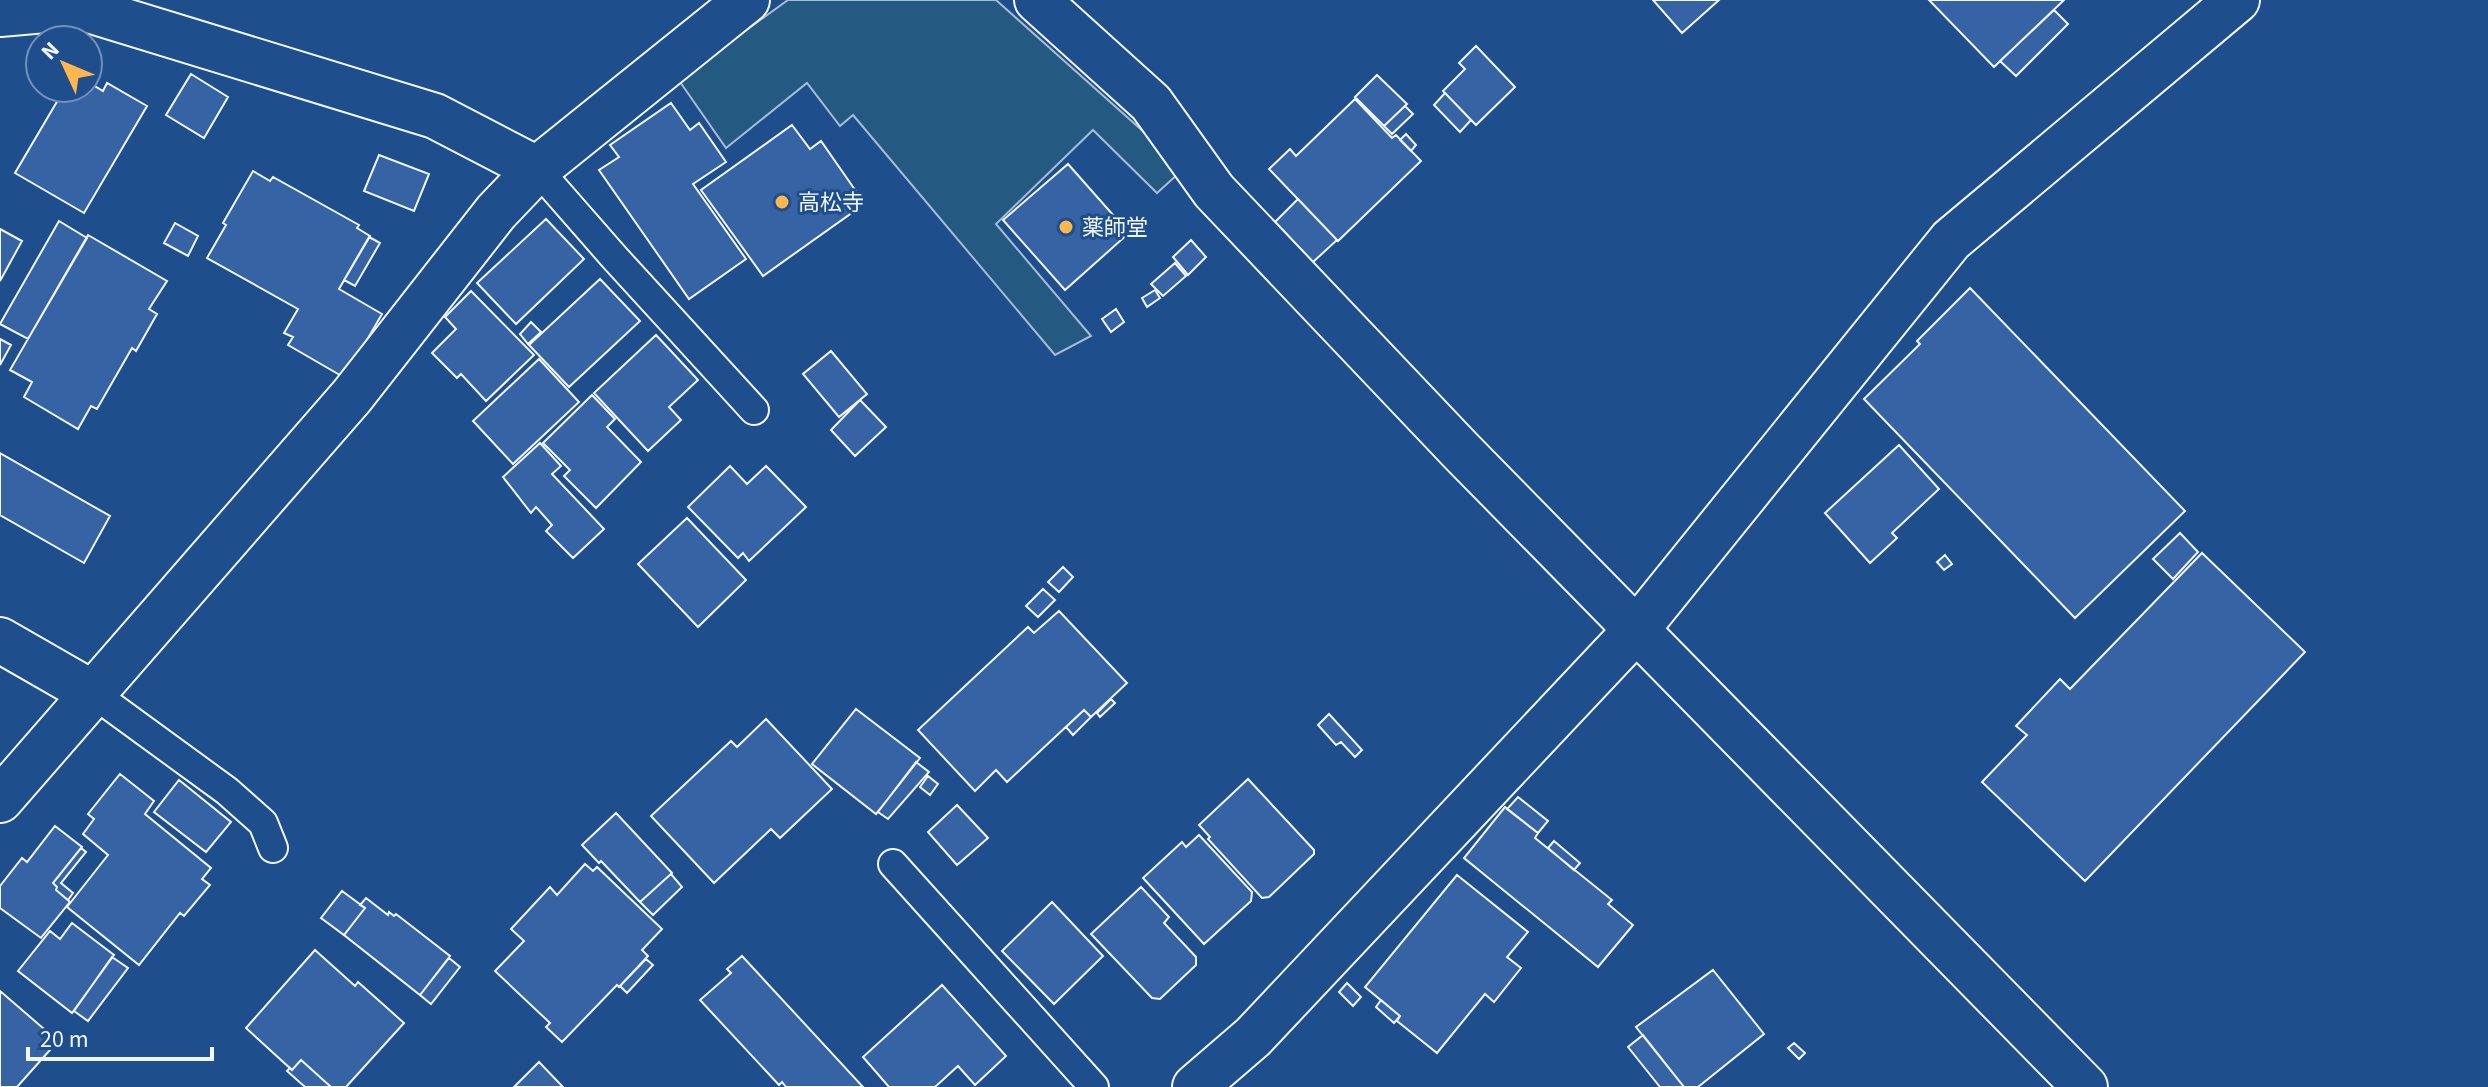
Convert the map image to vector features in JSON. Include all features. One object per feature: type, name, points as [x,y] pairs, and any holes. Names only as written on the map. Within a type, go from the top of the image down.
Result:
[{"type":"street","points":[[0,800],[352,396],[496,212],[537,169],[747,0]]},
{"type":"street","points":[[1037,0],[1151,103],[1214,191],[1461,451],[2085,1087]]},
{"type":"street","points":[[1195,1087],[1264,1026],[1637,629],[1951,240],[2237,0]]},
{"type":"street","points":[[0,14],[79,7],[435,116],[537,169]]},
{"type":"street","points":[[0,640],[94,694]]},
{"type":"lane","points":[[537,169],[754,410]]},
{"type":"lane","points":[[94,694],[227,791],[263,823],[273,848]]},
{"type":"lane","points":[[893,864],[1094,1087]]},
{"type":"shaded area","points":[[788,0],[996,0],[1155,142],[1179,173],[1157,193],[1093,130],[996,224],[1091,336],[1055,355],[853,115],[840,126],[807,83],[726,148],[678,79]]},
{"type":"building","points":[[1653,0],[1719,0],[1682,33]]},
{"type":"building","points":[[1929,0],[2064,0],[1994,67]]},
{"type":"building","points":[[2054,10],[2068,24],[2016,76],[2000,61]]},
{"type":"building","points":[[1476,46],[1515,87],[1476,125],[1443,91],[1465,69],[1459,63]]},
{"type":"building","points":[[191,74],[228,97],[204,138],[166,115]]},
{"type":"building","points":[[1377,75],[1407,104],[1384,126],[1355,97]]},
{"type":"building","points":[[107,83],[147,106],[84,213],[15,173],[56,104],[104,104]]},
{"type":"building","points":[[1445,93],[1471,120],[1460,132],[1434,105]]},
{"type":"building","points":[[1355,99],[1392,138],[1396,135],[1421,161],[1338,241],[1269,169],[1290,149],[1296,156]]},
{"type":"building","points":[[671,103],[690,130],[699,123],[726,162],[693,184],[746,259],[689,299],[599,170],[619,157],[610,145]]},
{"type":"building","points":[[1405,106],[1413,114],[1392,134],[1384,126]]},
{"type":"building","name":"高松寺","points":[[792,125],[810,149],[821,141],[860,197],[848,207],[853,212],[763,276],[701,190]]},
{"type":"building","points":[[1406,134],[1416,145],[1411,151],[1400,140]]},
{"type":"building","points":[[379,155],[429,174],[414,211],[364,191]]},
{"type":"building","name":"薬師堂","points":[[1068,164],[1129,233],[1065,290],[1003,220]]},
{"type":"building","points":[[253,171],[270,181],[273,177],[359,225],[357,228],[370,236],[339,289],[382,314],[345,378],[288,345],[293,337],[284,333],[298,309],[207,258]]},
{"type":"building","points":[[1298,199],[1337,240],[1313,262],[1275,222]]},
{"type":"building","points":[[546,219],[584,259],[516,324],[477,283]]},
{"type":"building","points":[[59,221],[87,238],[28,339],[0,324]]},
{"type":"building","points":[[175,223],[198,236],[188,256],[164,243]]},
{"type":"building","points":[[0,229],[22,241],[0,281]]},
{"type":"building","points":[[88,235],[167,281],[149,309],[157,314],[136,351],[132,348],[97,409],[91,406],[78,429],[24,397],[32,382],[10,370]]},
{"type":"building","points":[[369,237],[380,243],[355,286],[344,280]]},
{"type":"building","points":[[1191,240],[1206,257],[1188,275],[1173,257]]},
{"type":"building","points":[[1175,263],[1186,276],[1163,296],[1151,284]]},
{"type":"building","points":[[600,279],[640,321],[569,387],[529,345]]},
{"type":"building","points":[[1970,288],[2185,511],[2075,618],[1864,399],[1920,344],[1917,341]]},
{"type":"building","points":[[1155,290],[1160,298],[1147,307],[1142,298]]},
{"type":"building","points":[[471,291],[534,355],[486,401],[461,374],[457,378],[432,353],[456,329],[445,317]]},
{"type":"building","points":[[1116,309],[1124,322],[1111,332],[1102,319]]},
{"type":"building","points":[[531,322],[541,332],[528,344],[520,334]]},
{"type":"building","points":[[656,335],[698,380],[669,407],[681,420],[648,451],[594,393]]},
{"type":"building","points":[[0,339],[11,345],[0,365]]},
{"type":"building","points":[[831,351],[867,394],[839,417],[803,374]]},
{"type":"building","points":[[539,359],[579,402],[513,464],[473,421]]},
{"type":"building","points":[[592,395],[615,419],[607,427],[641,462],[596,508],[564,476],[570,470],[543,443]]},
{"type":"building","points":[[860,400],[886,427],[855,456],[831,430]]},
{"type":"building","points":[[540,443],[561,466],[552,474],[604,529],[573,558],[546,531],[552,525],[536,507],[531,513],[503,477]]},
{"type":"building","points":[[1899,445],[1939,489],[1892,533],[1897,538],[1870,563],[1825,513]]},
{"type":"building","points":[[0,453],[110,516],[84,563],[0,515]]},
{"type":"building","points":[[730,466],[747,484],[766,466],[806,507],[749,561],[743,553],[738,558],[688,507]]},
{"type":"building","points":[[687,518],[746,580],[698,627],[638,564]]},
{"type":"building","points":[[2180,533],[2198,552],[2173,579],[2153,559]]},
{"type":"building","points":[[2202,553],[2305,652],[2085,881],[1982,782],[2027,735],[2016,726],[2060,679],[2070,689]]},
{"type":"building","points":[[1945,555],[1952,564],[1944,570],[1937,562]]},
{"type":"building","points":[[1063,567],[1073,577],[1059,592],[1048,582]]},
{"type":"building","points":[[1043,589],[1055,600],[1038,617],[1026,606]]},
{"type":"building","points":[[1059,611],[1127,683],[1091,717],[1084,710],[1007,782],[996,770],[975,791],[918,730],[1028,627],[1034,633]]},
{"type":"building","points":[[1111,699],[1115,703],[1100,717],[1097,713]]},
{"type":"building","points":[[856,709],[920,758],[876,814],[812,764]]},
{"type":"building","points":[[1084,710],[1091,717],[1073,735],[1066,727]]},
{"type":"building","points":[[1329,714],[1362,750],[1355,757],[1341,742],[1336,745],[1318,725]]},
{"type":"building","points":[[766,719],[832,789],[780,838],[771,829],[714,883],[651,816],[731,741],[737,747]]},
{"type":"building","points":[[916,762],[929,772],[888,819],[878,812]]},
{"type":"building","points":[[120,774],[154,801],[145,814],[211,868],[202,879],[210,885],[184,916],[180,913],[139,965],[67,907],[108,855],[83,834],[94,819],[88,814]]},
{"type":"building","points":[[928,776],[938,784],[930,795],[920,787]]},
{"type":"building","points":[[1248,779],[1314,850],[1314,854],[1269,897],[1262,898],[1199,825]]},
{"type":"building","points":[[179,780],[231,822],[206,852],[154,812]]},
{"type":"building","points":[[1518,797],[1548,821],[1538,833],[1507,809]]},
{"type":"building","points":[[957,805],[988,838],[957,865],[928,832]]},
{"type":"building","points":[[1505,807],[1538,833],[1535,838],[1612,900],[1608,904],[1633,925],[1598,967],[1464,858]]},
{"type":"building","points":[[616,813],[672,873],[640,902],[582,845]]},
{"type":"building","points":[[55,826],[82,847],[53,883],[56,890],[70,902],[41,938],[0,908],[0,886],[22,858],[27,862]]},
{"type":"building","points":[[1199,835],[1252,892],[1251,901],[1204,944],[1143,878],[1182,842],[1186,847]]},
{"type":"building","points":[[1554,841],[1580,863],[1574,870],[1548,848]]},
{"type":"building","points":[[81,848],[86,852],[61,883],[73,893],[68,900],[53,883]]},
{"type":"building","points":[[585,864],[593,871],[597,867],[662,929],[642,950],[648,956],[562,1042],[546,1027],[550,1023],[495,971],[524,941],[511,929],[550,887],[557,895]]},
{"type":"building","points":[[671,874],[682,887],[653,915],[640,902]]},
{"type":"building","points":[[1457,875],[1528,932],[1507,957],[1521,968],[1494,1002],[1485,994],[1437,1053],[1397,1021],[1400,1016],[1365,987]]},
{"type":"building","points":[[1141,887],[1169,917],[1164,923],[1196,957],[1196,965],[1160,999],[1152,998],[1091,934]]},
{"type":"building","points":[[342,891],[365,908],[344,935],[321,918]]},
{"type":"building","points":[[366,898],[388,915],[389,912],[394,916],[396,914],[450,956],[420,995],[344,935],[365,908],[360,905]]},
{"type":"building","points":[[1052,902],[1103,956],[1054,1004],[1002,951]]},
{"type":"building","points":[[72,923],[114,955],[72,1013],[18,971],[50,931],[60,939]]},
{"type":"building","points":[[315,950],[355,986],[358,982],[404,1023],[346,1087],[331,1087],[301,1060],[292,1070],[246,1028]]},
{"type":"building","points":[[742,956],[863,1087],[786,1087],[782,1082],[779,1085],[700,1000],[731,973],[727,969]]},
{"type":"building","points":[[112,957],[128,968],[88,1021],[74,1011]]},
{"type":"building","points":[[449,958],[460,967],[431,1004],[420,995]]},
{"type":"building","points":[[646,959],[653,965],[627,993],[620,986]]},
{"type":"building","points":[[1713,970],[1764,1034],[1698,1087],[1684,1087],[1636,1027]]},
{"type":"building","points":[[1347,983],[1361,997],[1353,1006],[1339,992]]},
{"type":"building","points":[[942,985],[1006,1056],[975,1085],[958,1066],[935,1087],[889,1087],[863,1057]]},
{"type":"building","points":[[0,991],[58,1041],[17,1087],[0,1087]]},
{"type":"building","points":[[1381,1000],[1400,1016],[1394,1023],[1376,1007]]},
{"type":"building","points":[[1643,1035],[1684,1087],[1660,1087],[1628,1047]]},
{"type":"building","points":[[1794,1043],[1805,1053],[1799,1059],[1788,1048]]},
{"type":"building","points":[[301,1060],[331,1087],[305,1087],[287,1071]]},
{"type":"building","points":[[539,1062],[563,1087],[514,1087]]},
{"type":"place","name":"高松寺","points":[[782,202]]},
{"type":"place","name":"薬師堂","points":[[1066,227]]}]
